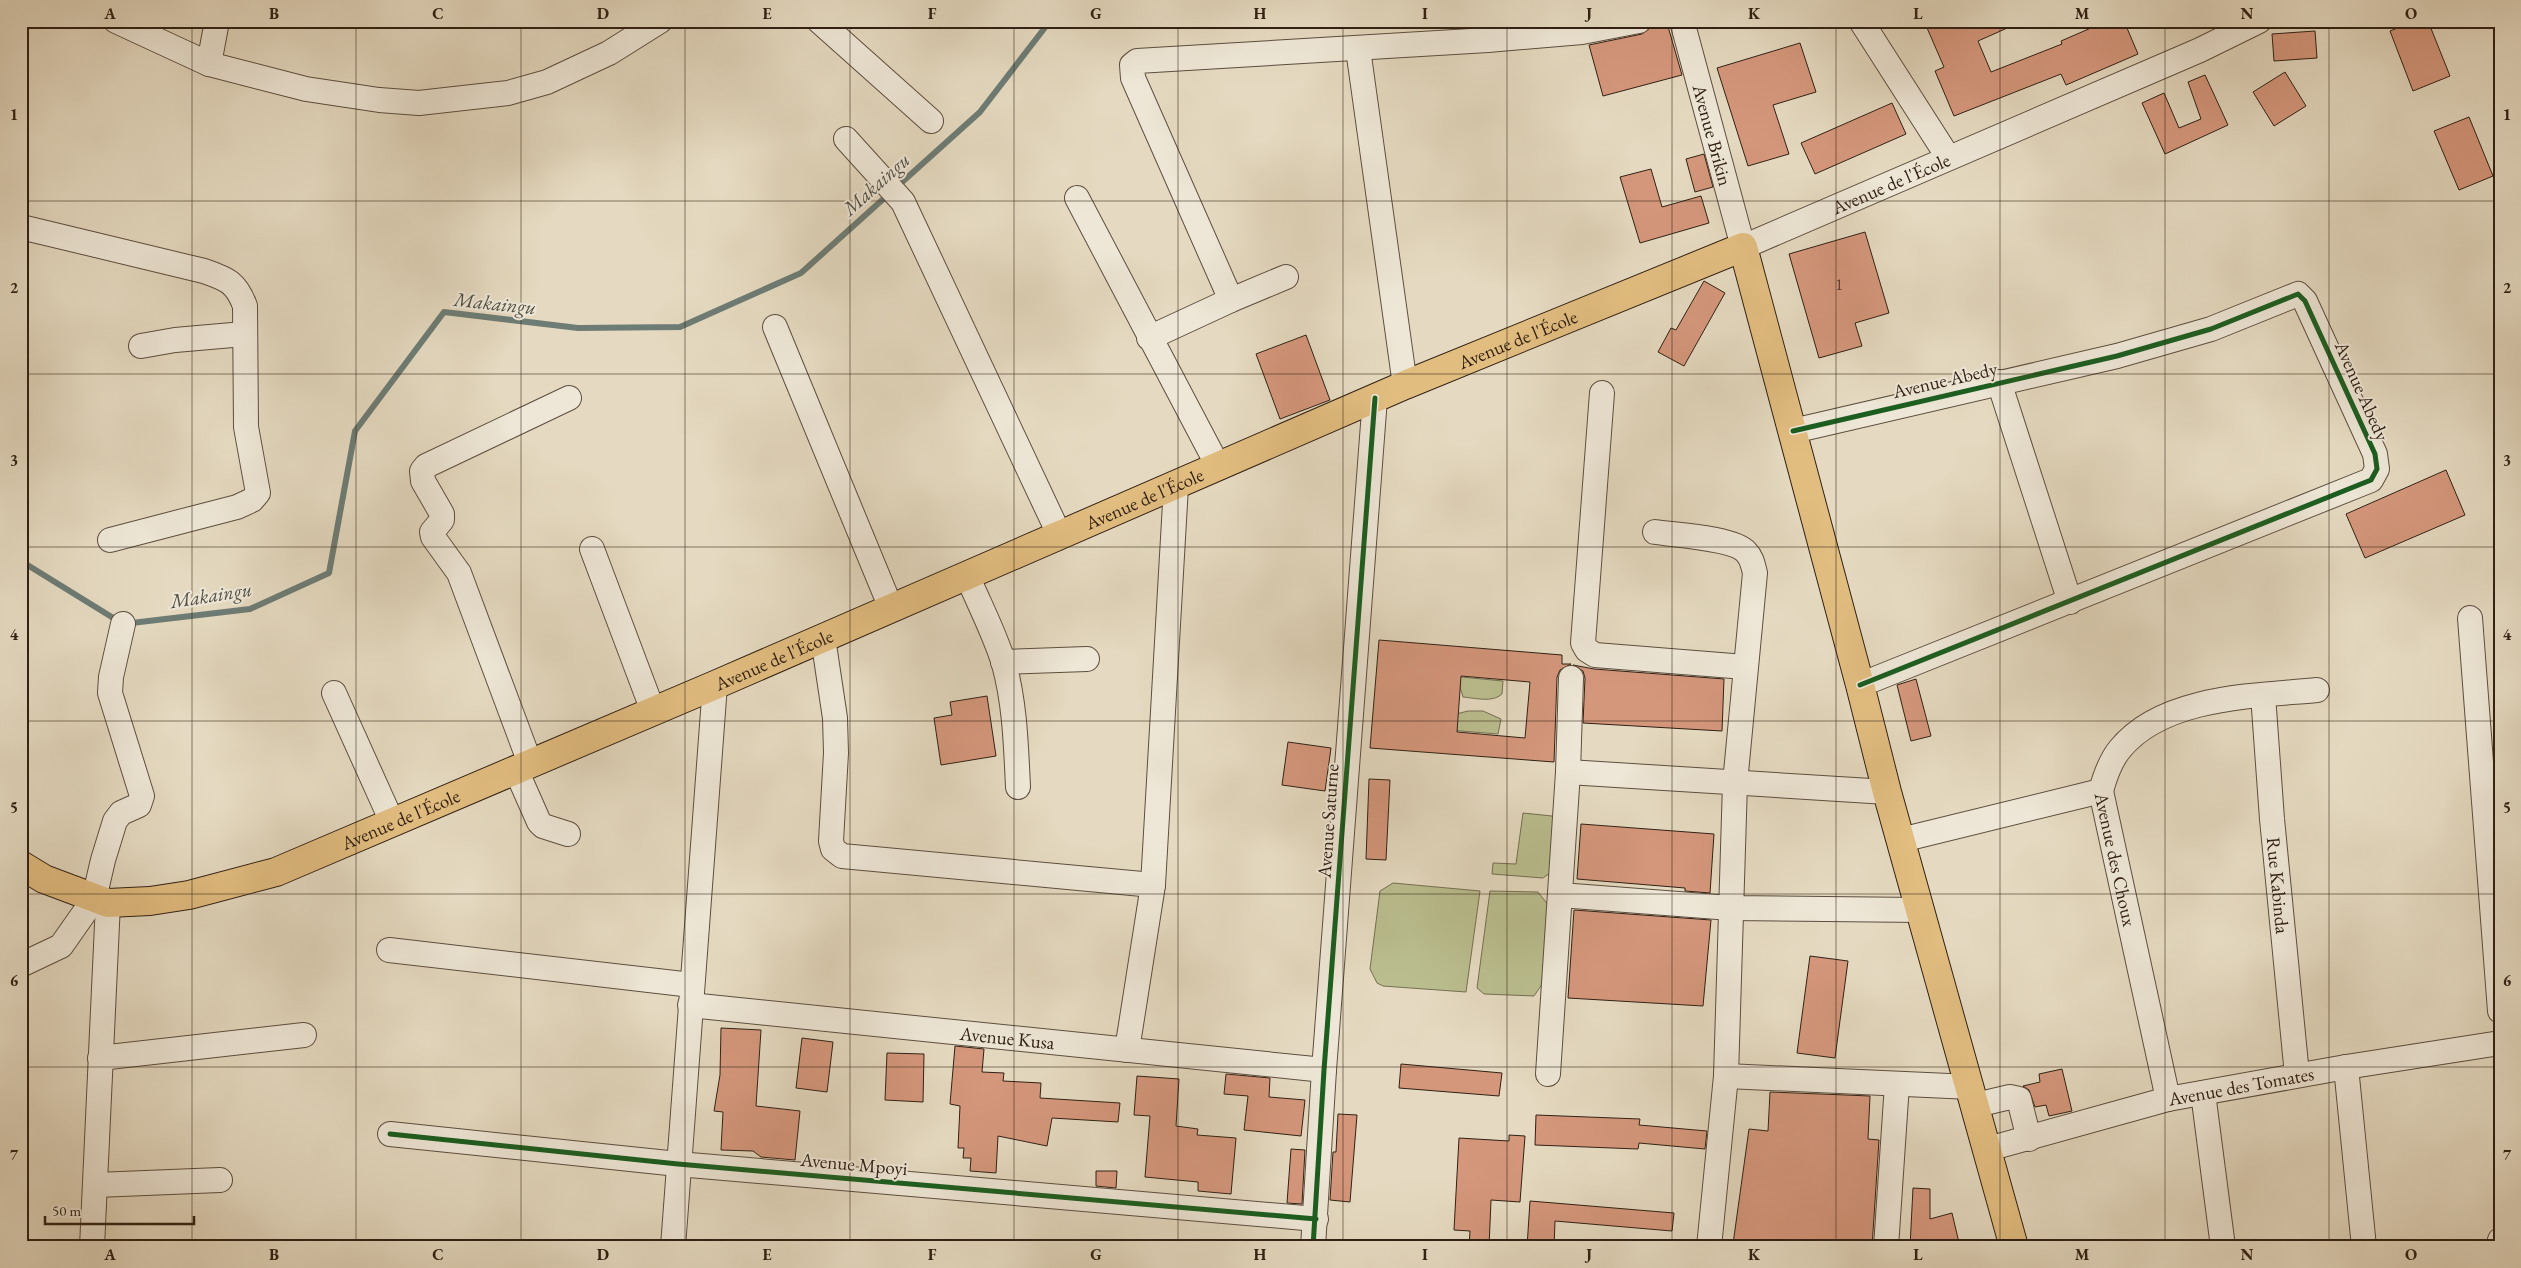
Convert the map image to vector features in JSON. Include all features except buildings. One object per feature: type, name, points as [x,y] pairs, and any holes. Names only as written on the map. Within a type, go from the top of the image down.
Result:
[{"type":"main road","name":"Avenue de l'École","points":[[21,865],[44,879],[101,901],[150,901],[189,895],[276,872],[393,824],[1059,534],[1176,486],[1405,385],[1743,246]]},
{"type":"main road","points":[[1743,246],[1887,792],[1974,1096],[2014,1247]]},
{"type":"street","points":[[116,21],[209,64],[306,89],[419,103],[508,92],[547,82],[609,53],[660,21]]},
{"type":"street","points":[[209,64],[217,21]]},
{"type":"street","points":[[819,21],[930,121]]},
{"type":"street","points":[[1231,300],[1133,78],[1132,65],[1145,59],[1358,49],[1582,32],[1639,21]]},
{"type":"street","name":"Avenue Brikin","points":[[1682,21],[1743,246]]},
{"type":"street","points":[[1861,21],[1948,157]]},
{"type":"street","name":"Avenue de l'École","points":[[1743,246],[2200,50],[2259,21]]},
{"type":"street","points":[[1358,49],[1405,385]]},
{"type":"street","points":[[846,139],[896,194],[1059,534]]},
{"type":"street","points":[[1077,198],[1218,466]]},
{"type":"street","points":[[21,228],[149,259],[176,263],[223,278],[239,290],[245,306],[246,427],[258,494],[252,500],[237,507],[110,540]]},
{"type":"street","points":[[1149,338],[1286,277]]},
{"type":"street","name":"Avenue Abedy","points":[[1793,431],[2117,356],[2211,329],[2298,294],[2305,302],[2375,454],[2377,469],[2371,480],[2070,602],[1860,684]]},
{"type":"street","points":[[774,327],[891,608]]},
{"type":"street","points":[[141,346],[174,340],[244,334]]},
{"type":"street","name":"Avenue Abedy","points":[[1999,382],[2070,602]]},
{"type":"street","points":[[1602,393],[1583,643],[1587,650],[1595,655],[1745,667]]},
{"type":"street","points":[[568,834],[543,826],[539,822],[523,766],[458,573],[433,537],[432,532],[442,520],[442,514],[423,481],[422,471],[426,466],[569,398]]},
{"type":"street","name":"Avenue Saturne","points":[[1313,1247],[1324,1070],[1375,398]]},
{"type":"street","points":[[1127,1050],[1152,885],[1176,486]]},
{"type":"street","points":[[1655,532],[1730,544],[1745,550],[1752,560],[1755,573],[1735,783],[1726,1076],[1709,1247]]},
{"type":"street","points":[[592,549],[653,711]]},
{"type":"street","points":[[967,575],[1003,662],[1015,729],[1018,787]]},
{"type":"street","points":[[2470,618],[2500,1011]]},
{"type":"street","points":[[92,1247],[100,1058],[103,860],[115,821],[121,813],[139,805],[142,796],[110,693],[111,677],[123,624]]},
{"type":"street","points":[[823,638],[836,718],[831,841],[836,853],[852,857],[1152,885]]},
{"type":"street","points":[[1003,662],[1088,659]]},
{"type":"street","points":[[1548,1074],[1568,772],[1571,678]]},
{"type":"street","points":[[673,1247],[714,685]]},
{"type":"street","points":[[2101,791],[2107,769],[2119,749],[2133,736],[2163,716],[2218,700],[2317,690]]},
{"type":"street","points":[[334,693],[393,824]]},
{"type":"street","name":"Rue Kabinda","points":[[2263,695],[2272,820],[2298,1075]]},
{"type":"street","points":[[1568,772],[1887,792]]},
{"type":"street","name":"Avenue des Choux","points":[[1901,840],[2101,791],[2168,1100]]},
{"type":"street","points":[[1560,896],[1731,908],[1921,910]]},
{"type":"street","points":[[21,964],[61,946],[101,901]]},
{"type":"street","name":"Avenue Kusa","points":[[389,950],[691,995],[1127,1050],[1324,1070]]},
{"type":"street","points":[[100,1058],[304,1035]]},
{"type":"street","name":"Avenue des Tomates","points":[[1988,1149],[2168,1100],[2298,1075],[2500,1043]]},
{"type":"street","points":[[2346,1067],[2364,1247]]},
{"type":"street","points":[[1726,1076],[1897,1084],[1974,1096],[2019,1099],[2030,1139]]},
{"type":"street","points":[[1886,1247],[1897,1084]]},
{"type":"street","points":[[2203,1093],[2223,1247]]},
{"type":"street","name":"Avenue Mpoyi","points":[[390,1134],[678,1164],[1316,1219]]},
{"type":"street","points":[[96,1185],[220,1180]]},
{"type":"street","points":[[2498,1247],[2500,1240]]},
{"type":"green space","points":[[1451,676],[1503,681],[1502,694],[1488,699],[1463,697],[1461,690]]},
{"type":"green space","points":[[1468,711],[1483,711],[1501,719],[1498,734],[1449,730],[1448,716]]},
{"type":"green space","points":[[1523,813],[1552,816],[1559,827],[1550,873],[1543,878],[1492,874],[1493,863],[1516,864]]},
{"type":"green space","points":[[1393,883],[1480,891],[1466,992],[1383,986],[1377,983],[1370,969],[1380,891]]},
{"type":"green space","points":[[1490,891],[1538,892],[1549,906],[1545,980],[1534,996],[1484,994],[1477,988]]},
{"type":"waterway","name":"Makaingu","points":[[21,561],[123,624],[250,609],[329,573],[355,431],[444,312],[578,328],[680,327],[801,273],[980,112],[1050,21]]},
{"type":"cycle path","points":[[1793,431],[2117,356],[2211,329],[2298,294],[2305,301],[2375,454],[2377,469],[2371,480],[1860,685]]},
{"type":"cycle path","points":[[1313,1247],[1324,1070],[1375,398]]},
{"type":"cycle path","points":[[390,1134],[678,1164],[1316,1219]]}]
